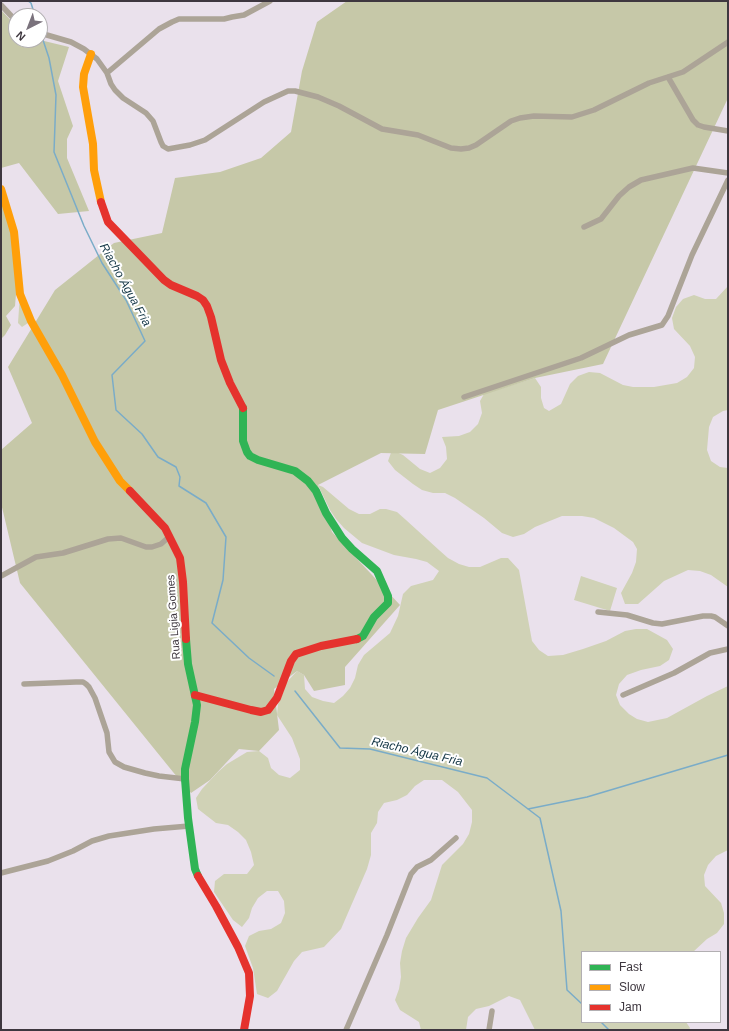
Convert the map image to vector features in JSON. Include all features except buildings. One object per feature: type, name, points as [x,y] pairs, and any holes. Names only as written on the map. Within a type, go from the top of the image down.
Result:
[{"type":"street","points":[[107,73],[159,30],[172,22],[179,19],[224,19],[244,15],[270,1]]},
{"type":"street","points":[[1,5],[8,12]]},
{"type":"street","points":[[48,35],[71,42],[84,49],[97,59],[107,73],[115,90],[123,98],[146,113],[153,121],[163,146],[168,149],[190,145],[205,140],[264,102],[288,92],[295,91],[318,96],[382,129],[418,135],[451,148],[461,149],[476,145],[506,124],[520,118],[534,116],[572,118],[594,110],[649,83],[683,72],[728,42]]},
{"type":"street","points":[[91,54],[84,74],[83,87],[93,144],[94,170],[101,203],[108,222],[164,280],[171,285],[203,300],[211,317],[221,360],[243,408],[243,442],[246,452],[258,460],[295,471],[308,481],[316,491],[326,513],[342,538],[377,571],[388,596],[388,603],[374,616],[363,636],[358,639],[321,646],[296,654],[291,661],[277,698],[268,710],[261,712],[251,710],[195,695]]},
{"type":"street","points":[[668,77],[693,120],[698,125],[728,131]]},
{"type":"street","points":[[584,227],[602,219],[629,187],[641,180],[693,168],[728,173]]},
{"type":"street","points":[[464,397],[581,358],[630,335],[662,325],[668,316],[692,255],[728,180]]},
{"type":"street","name":"Rua Ligia Gomes","points":[[1,189],[14,232],[20,294],[30,321],[62,375],[95,442],[108,463],[120,481],[156,517],[170,536],[180,558],[188,664],[197,705],[185,769],[195,869],[238,947],[249,973],[250,996],[244,1030]]},
{"type":"street","points":[[1,576],[36,557],[63,553],[108,539],[121,538],[146,547],[152,547],[161,544],[170,536]]},
{"type":"street","points":[[598,612],[627,615],[662,624],[710,616],[715,617],[728,626]]},
{"type":"street","points":[[623,695],[674,673],[710,653],[728,648]]},
{"type":"street","points":[[24,684],[76,682],[86,684],[95,698],[107,733],[109,752],[115,762],[124,767],[145,773],[185,779]]},
{"type":"street","points":[[1,873],[48,861],[73,851],[92,841],[104,838],[136,831],[190,826]]},
{"type":"street","points":[[346,1030],[387,935],[411,874],[417,867],[431,860],[456,838]]},
{"type":"street","points":[[489,1030],[492,1011]]},
{"type":"green space","points":[[347,1],[728,1],[728,98],[603,364],[535,378],[438,410],[425,454],[381,453],[318,485],[332,532],[400,605],[345,667],[345,685],[314,691],[304,675],[297,671],[274,689],[279,730],[259,751],[239,749],[210,780],[191,793],[20,583],[1,503],[1,450],[32,423],[8,367],[55,290],[114,243],[162,233],[175,178],[220,172],[261,158],[291,132],[302,71],[317,22]]},
{"type":"green space","points":[[1,10],[8,17],[8,48],[48,48],[48,42],[69,47],[58,81],[73,126],[67,139],[67,158],[89,211],[58,214],[19,163],[1,168]]},
{"type":"green space","points":[[1,194],[12,238],[17,282],[15,306],[6,316],[11,325],[1,339]]},
{"type":"green space","points":[[728,286],[728,410],[723,411],[713,417],[709,427],[707,450],[711,461],[720,467],[728,468],[728,587],[711,575],[700,571],[688,570],[664,581],[638,604],[625,604],[621,593],[636,562],[637,549],[633,542],[614,528],[594,518],[582,516],[562,516],[535,527],[524,534],[513,537],[502,533],[484,518],[455,498],[445,493],[433,493],[422,490],[395,470],[388,461],[392,450],[403,455],[420,469],[430,473],[440,468],[447,459],[446,447],[442,437],[459,436],[470,432],[478,424],[482,413],[480,401],[484,394],[535,378],[541,387],[541,398],[544,408],[549,411],[561,404],[570,384],[578,376],[589,372],[600,373],[623,385],[633,387],[654,387],[677,383],[687,377],[694,368],[695,357],[690,346],[674,329],[672,318],[676,307],[683,299],[694,295],[705,299],[716,299]]},
{"type":"green space","points":[[20,294],[31,321],[22,327],[18,323]]},
{"type":"green space","points":[[318,485],[323,487],[349,509],[359,514],[370,514],[380,509],[397,512],[448,558],[459,564],[469,567],[480,567],[501,558],[508,558],[519,570],[532,641],[539,650],[548,656],[563,655],[583,649],[606,641],[625,631],[636,629],[647,629],[667,640],[673,649],[669,660],[660,666],[627,675],[619,684],[616,695],[620,705],[629,714],[637,719],[648,722],[667,718],[728,686],[728,850],[716,856],[708,865],[704,875],[705,886],[721,903],[724,913],[724,924],[717,933],[707,939],[694,951],[581,951],[581,1023],[687,1023],[690,1028],[689,1030],[535,1030],[520,1000],[509,996],[489,1006],[476,1009],[468,1017],[466,1030],[421,1030],[419,1022],[400,1010],[395,1000],[399,989],[401,977],[400,963],[406,938],[431,900],[442,865],[463,844],[469,834],[472,822],[472,810],[458,792],[442,780],[424,780],[415,786],[407,795],[397,800],[384,803],[378,812],[377,823],[371,833],[371,855],[367,869],[341,929],[324,947],[302,952],[294,961],[277,991],[268,998],[257,994],[253,968],[245,946],[249,936],[259,931],[271,929],[281,923],[285,913],[284,901],[278,891],[267,891],[258,898],[252,908],[249,918],[242,927],[233,920],[214,892],[215,881],[224,874],[247,874],[254,865],[251,852],[246,840],[238,832],[228,825],[216,823],[198,809],[196,798],[202,789],[218,772],[227,764],[247,752],[259,751],[268,758],[271,768],[279,775],[290,778],[300,770],[300,759],[292,738],[277,715],[278,704],[286,683],[297,671],[304,675],[305,689],[312,697],[334,703],[350,688],[355,678],[358,665],[364,655],[390,633],[398,616],[403,594],[411,586],[433,580],[439,571],[427,562],[394,555],[362,543],[344,528],[330,510]]},
{"type":"green space","points":[[581,576],[617,588],[610,611],[574,600]]},
{"type":"waterway","name":"Riacho Água Fria","points":[[28,1],[31,3],[33,8]]},
{"type":"waterway","name":"Riacho Água Fria","points":[[46,48],[56,95],[54,152],[84,226],[102,263],[126,300],[145,341],[112,375],[116,410],[142,434],[158,457],[176,467],[180,477],[179,486],[206,503],[226,537],[223,580],[212,623],[249,658],[274,676]]},
{"type":"waterway","name":"Riacho Água Fria","points":[[295,691],[340,748],[370,749],[487,778],[540,818],[561,911],[567,990],[581,1003]]},
{"type":"waterway","name":"Riacho Água Fria","points":[[528,809],[587,797],[728,755]]},
{"type":"waterway","name":"Riacho Água Fria","points":[[602,1023],[609,1030]]},
{"type":"traffic: fast","points":[[243,408],[243,441],[250,456],[258,460],[295,471],[308,481],[316,491],[326,513],[342,538],[377,571],[388,596],[388,603],[374,617],[363,636],[357,639]]},
{"type":"traffic: fast","points":[[186,639],[188,664],[197,705],[185,769],[185,779],[188,818],[195,869],[198,876]]},
{"type":"traffic: slow","points":[[91,54],[84,74],[83,87],[93,144],[94,170],[101,202]]},
{"type":"traffic: slow","points":[[1,189],[14,232],[20,294],[31,321],[62,375],[95,442],[120,481],[130,491]]},
{"type":"traffic: jam","points":[[101,202],[108,222],[164,280],[171,285],[203,300],[211,317],[221,360],[230,383],[243,408]]},
{"type":"traffic: jam","points":[[130,491],[165,528],[180,558],[183,582],[186,639]]},
{"type":"traffic: jam","points":[[195,695],[251,710],[261,712],[268,710],[277,698],[291,661],[296,654],[321,646],[357,639]]},
{"type":"traffic: jam","points":[[198,876],[238,947],[249,973],[250,996],[244,1030]]}]
